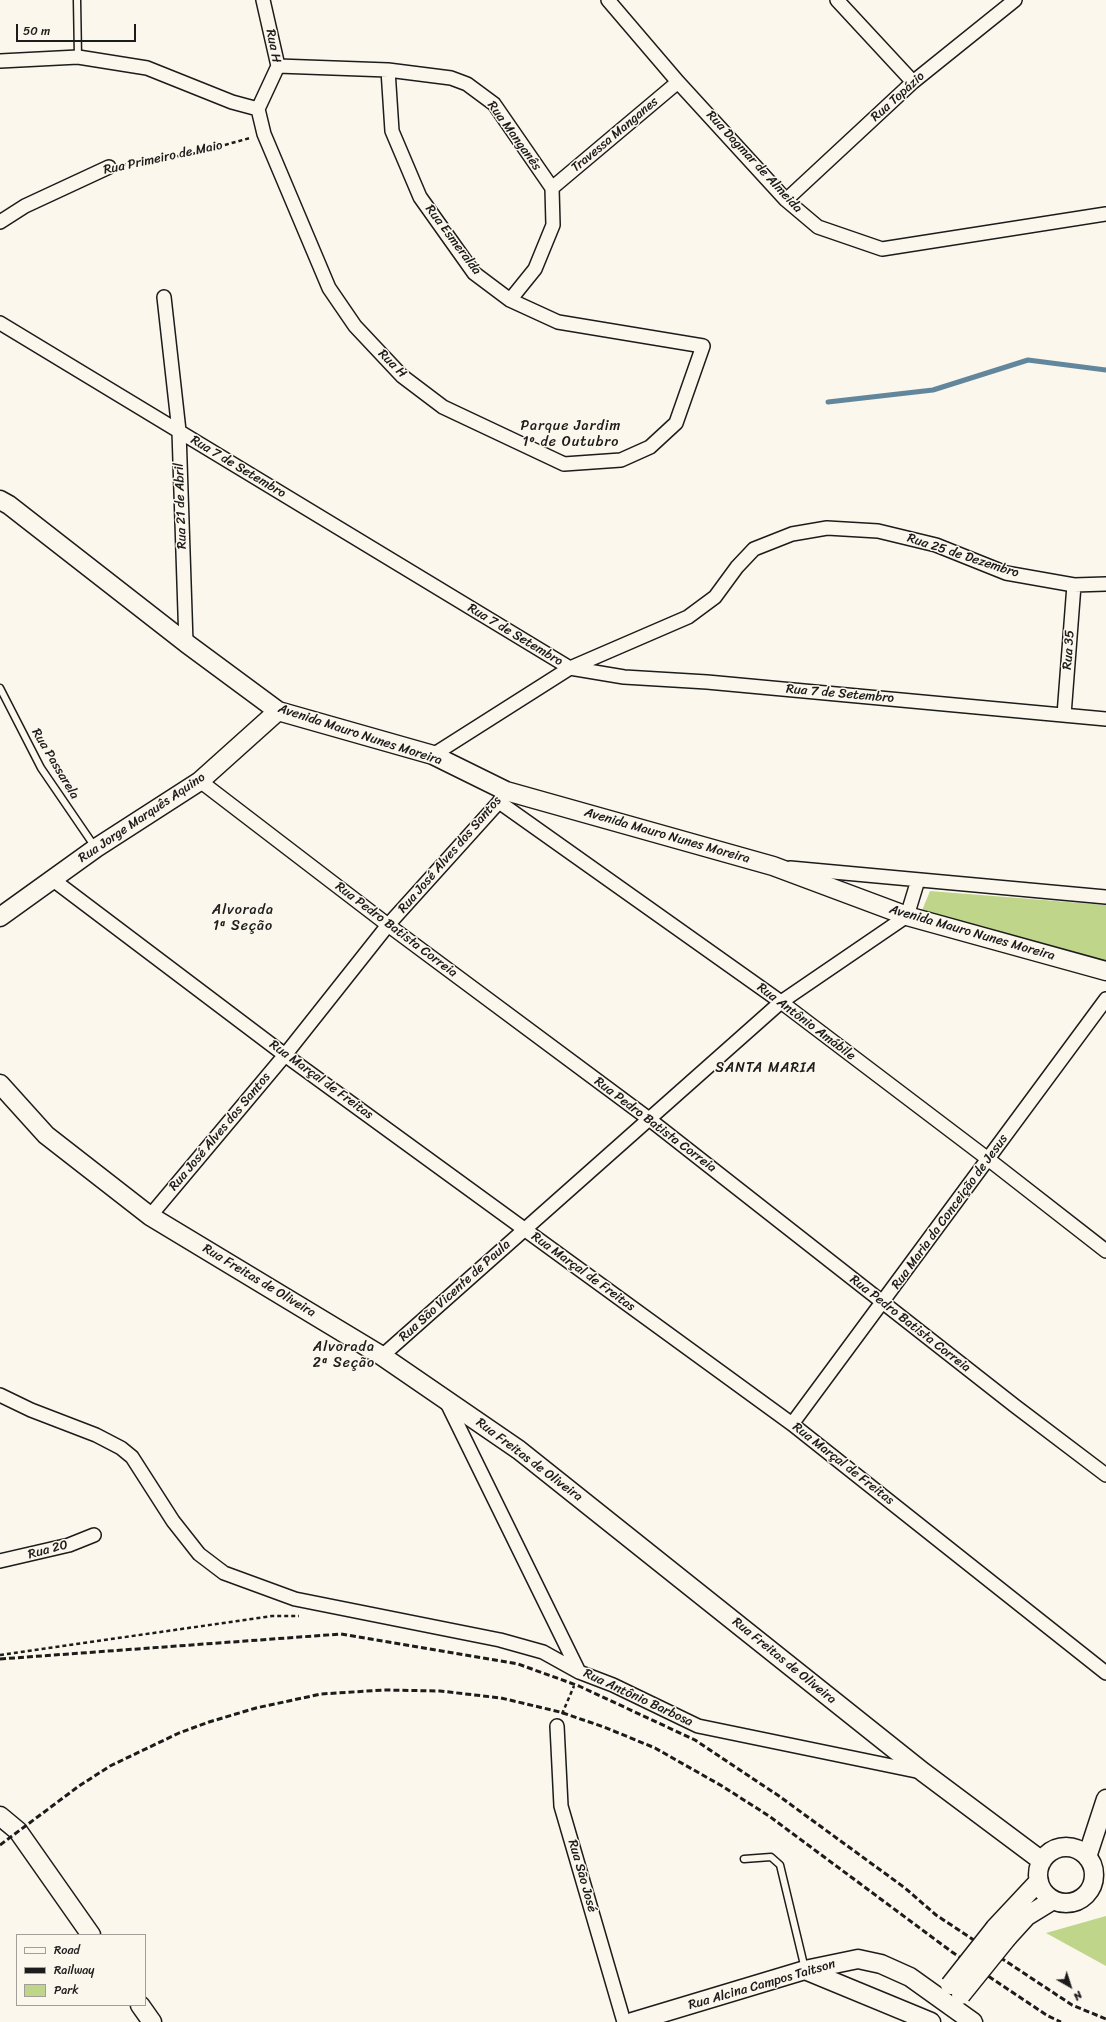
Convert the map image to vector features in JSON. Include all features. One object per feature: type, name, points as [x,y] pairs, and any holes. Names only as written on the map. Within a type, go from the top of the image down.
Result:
[{"type":"street","name":"Rua H","points":[[263,0],[278,66],[258,109],[264,134],[329,288],[355,326],[402,376],[443,407],[564,464],[622,460],[650,447],[676,423],[703,346]]},
{"type":"street","name":"Rua Dagmar de Almeida","points":[[608,0],[678,82],[786,200],[818,228],[882,249],[1106,214]]},
{"type":"street","points":[[837,0],[913,82]]},
{"type":"street","name":"Rua Topázio","points":[[786,200],[913,82],[1015,0]]},
{"type":"street","points":[[0,61],[78,57],[147,68],[232,102],[258,109]]},
{"type":"street","name":"Rua Manganês","points":[[278,66],[388,70],[451,78],[467,84],[494,104],[552,188]]},
{"type":"street","name":"Rua Esmeralda","points":[[388,70],[392,132],[420,197],[474,273],[510,300],[558,322],[703,346]]},
{"type":"street","name":"Travessa Manganes","points":[[552,188],[678,82]]},
{"type":"street","name":"Rua Primeiro de Maio","points":[[0,222],[25,206],[109,167]]},
{"type":"street","points":[[510,300],[535,268],[553,225],[552,188]]},
{"type":"street","name":"Rua 21 de Abril","points":[[164,297],[179,431],[186,643]]},
{"type":"street","name":"Rua 7 de Setembro","points":[[0,323],[570,668],[624,677],[707,682],[1106,719]]},
{"type":"street","name":"Avenida Mauro Nunes Moreira","points":[[0,500],[9,505],[186,643],[278,711],[433,755],[503,796],[773,866],[907,916],[1106,971]]},
{"type":"street","name":"Rua 25 de Dezembro","points":[[433,755],[570,668],[688,617],[715,597],[737,567],[754,549],[792,534],[827,528],[878,531],[936,545],[1006,573],[1074,585],[1106,584]]},
{"type":"street","name":"Rua 35","points":[[1064,715],[1074,585]]},
{"type":"street","name":"Rua Jorge Marquês Aquino","points":[[0,917],[96,848],[200,781],[278,711]]},
{"type":"street","name":"Rua Pedro Batista Correia","points":[[200,781],[388,926],[649,1119],[883,1303],[1106,1475]]},
{"type":"street","name":"Rua José Alves dos Santos","points":[[150,1216],[285,1055],[388,926],[503,796]]},
{"type":"street","name":"Rua Antônio Amábile","points":[[503,796],[780,1002],[988,1159],[1106,1251]]},
{"type":"street","name":"Avenida Mauro Nunes Moreira","points":[[773,866],[1106,897]]},
{"type":"street","name":"Rua Marçal de Freitas","points":[[52,879],[285,1055],[400,1137],[524,1230],[792,1424],[1106,1673]]},
{"type":"street","points":[[907,916],[918,880]]},
{"type":"street","name":"Rua São Vicente de Paula","points":[[382,1356],[780,1002],[907,916]]},
{"type":"street","name":"Rua Maria da Conceição de Jesus","points":[[792,1424],[883,1303],[1106,999]]},
{"type":"street","name":"Rua Freitas de Oliveira","points":[[0,1084],[46,1135],[150,1216],[382,1356],[445,1398],[518,1450],[923,1772],[1042,1861]]},
{"type":"street","points":[[0,1395],[31,1410],[96,1435],[127,1452],[151,1484],[173,1521],[199,1554],[224,1572],[295,1599],[500,1640],[543,1652],[579,1672]]},
{"type":"street","name":"Rua Antônio Barbosa","points":[[445,1398],[579,1672],[613,1686],[698,1726],[923,1772]]},
{"type":"street","name":"Rua 20","points":[[0,1562],[69,1545],[94,1534]]},
{"type":"street","name":"Rua São José","points":[[557,1726],[562,1806],[624,2022]]},
{"type":"street","points":[[1087,1857],[1106,1799]]},
{"type":"street","points":[[0,1816],[18,1831],[90,1934]]},
{"type":"street","points":[[1069,1848],[1079,1850],[1087,1857],[1092,1863],[1100,1879],[1082,1898],[1068,1903],[1053,1900],[1044,1892],[1038,1874],[1042,1861],[1049,1854],[1058,1849],[1069,1848]]},
{"type":"street","points":[[951,1996],[1001,1933],[1039,1880]]},
{"type":"street","points":[[1001,1933],[1053,1900]]},
{"type":"street","name":"Rua Alcina Campos Taitson","points":[[632,2022],[805,1970],[858,1959],[881,1964],[951,1996],[973,2022]]},
{"type":"street","points":[[805,1970],[931,2022]]},
{"type":"street","points":[[141,2006],[152,2022]]},
{"type":"lane","points":[[77,0],[78,57]]},
{"type":"lane","name":"Rua Passarela","points":[[0,688],[41,768],[96,848]]},
{"type":"lane","points":[[744,1860],[771,1857],[780,1865],[805,1970]]},
{"type":"path","name":"Rua Primeiro de Maio","points":[[109,167],[192,154],[264,134]]},
{"type":"path","points":[[0,1655],[272,1616],[304,1616]]},
{"type":"path","points":[[557,1726],[579,1672]]},
{"type":"green space","points":[[930,891],[1106,905],[1106,965],[921,913]]},
{"type":"green space","points":[[1106,1916],[1106,1966],[1046,1933]]},
{"type":"waterway","points":[[828,402],[933,390],[1028,360],[1106,370]]},
{"type":"railway","points":[[0,1659],[341,1634],[518,1664],[579,1686],[695,1740],[779,1796],[905,1888],[936,1915],[1072,2005],[1106,2019]]},
{"type":"railway","points":[[0,1845],[79,1786],[110,1766],[179,1733],[256,1708],[321,1694],[384,1690],[440,1691],[501,1698],[560,1712],[604,1727],[655,1748],[722,1786],[769,1816],[952,1952],[1048,2016],[1061,2022]]},
{"type":"district","name":"Parque Jardim 1º de Outubro","points":[[571,434]]},
{"type":"district","name":"Alvorada 1ª Seção","points":[[243,918]]},
{"type":"district","name":"SANTA MARIA","points":[[766,1068]]},
{"type":"district","name":"Alvorada 2ª Seção","points":[[344,1356]]}]
